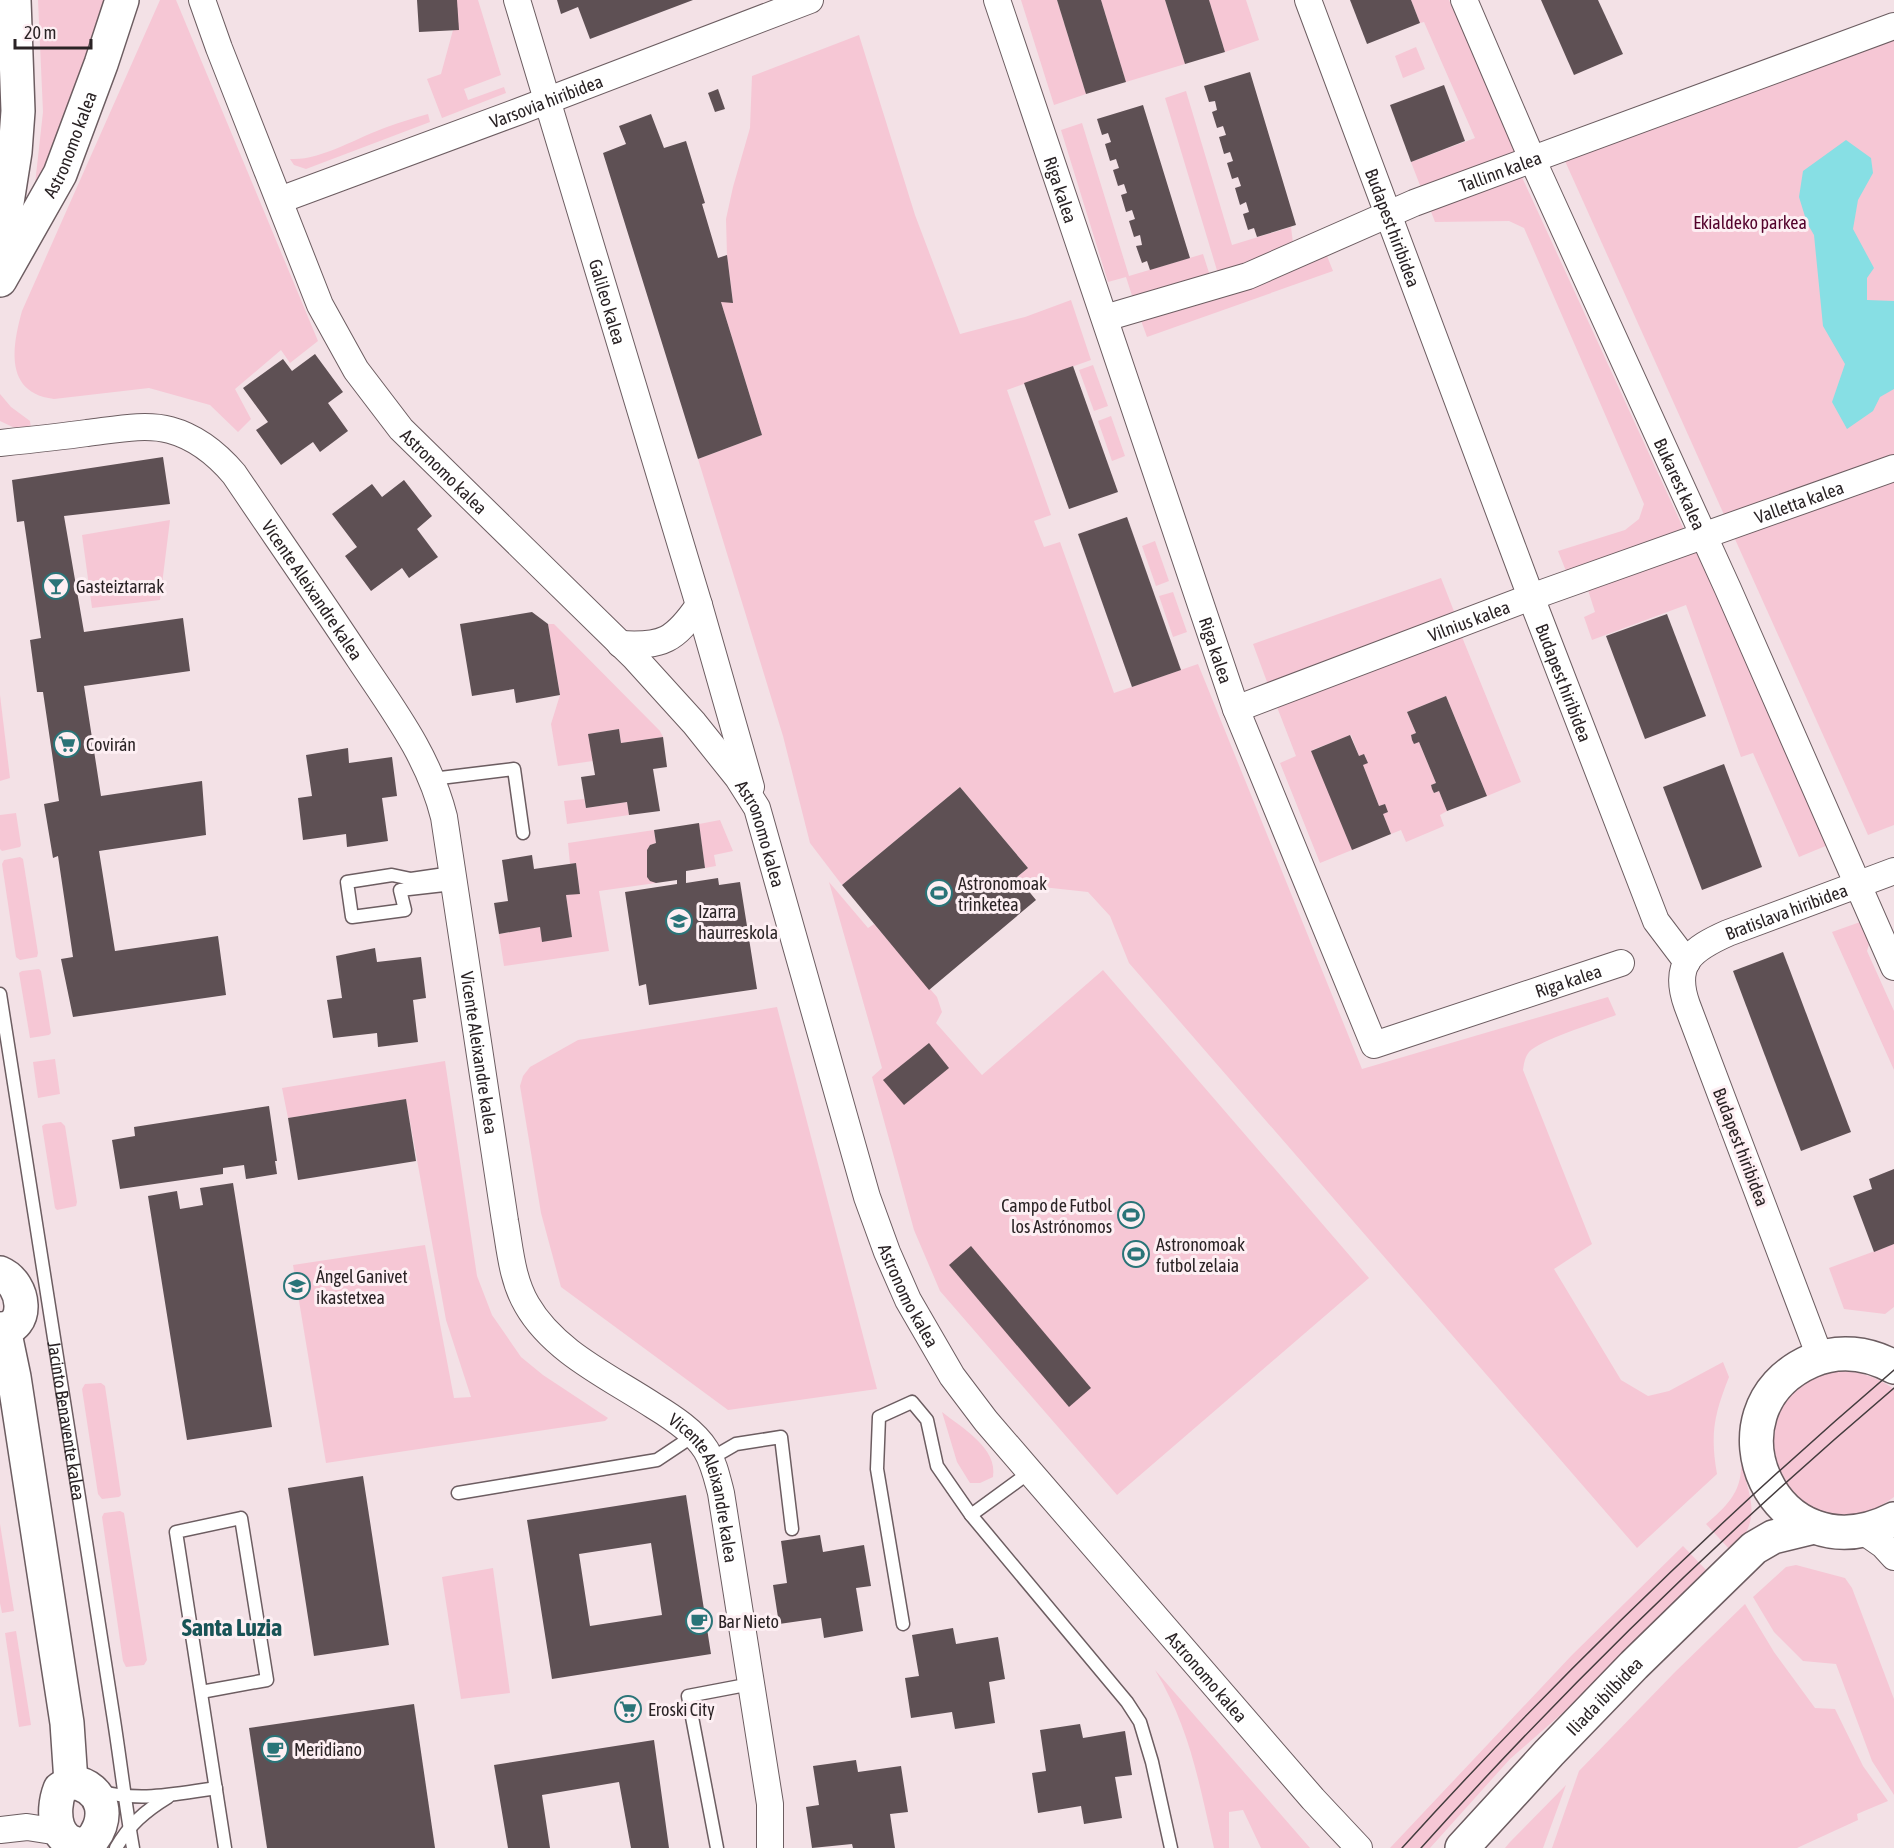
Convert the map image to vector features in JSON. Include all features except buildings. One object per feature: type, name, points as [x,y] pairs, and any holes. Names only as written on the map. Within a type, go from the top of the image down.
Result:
[{"type":"main road","points":[[0,247],[15,152],[18,111],[14,0]]},
{"type":"main road","name":"Astronomo kalea","points":[[0,280],[60,174],[123,0]]},
{"type":"main road","points":[[0,1273],[12,1280],[18,1288],[22,1305],[15,1322],[2,1329],[14,1377],[67,1723],[80,1785],[100,1802],[103,1820],[95,1837],[88,1844],[75,1842],[56,1821],[57,1797],[60,1789],[80,1785]]},
{"type":"main road","points":[[1754,1548],[1760,1530],[1766,1492],[1757,1457],[1756,1435],[1761,1414],[1770,1395],[1800,1366],[1833,1354],[1859,1354],[1894,1367]]},
{"type":"main road","points":[[1763,1477],[1772,1494],[1784,1508],[1798,1519],[1814,1527],[1838,1533],[1863,1531],[1894,1519]]},
{"type":"main road","name":"Iliada ibilbidea","points":[[1462,1848],[1626,1672],[1754,1548],[1773,1537],[1814,1527]]},
{"type":"street","name":"Astronomo kalea","points":[[202,0],[320,305],[356,370],[395,421],[452,481],[620,644],[694,723],[738,778],[757,808],[861,1177],[887,1252],[908,1300],[952,1376],[986,1421],[1313,1799],[1359,1848]]},
{"type":"street","name":"Galileo kalea","points":[[517,0],[699,604],[757,808]]},
{"type":"street","name":"Varsovia hiribidea","points":[[280,200],[810,0]]},
{"type":"street","name":"Riga kalea","points":[[997,0],[1236,709],[1374,1045],[1621,963]]},
{"type":"street","name":"Budapest hiribidea","points":[[1308,0],[1531,597],[1656,921],[1687,962],[1682,975],[1682,990],[1687,1005],[1820,1357]]},
{"type":"street","name":"Bukarest kalea","points":[[1464,0],[1533,161],[1703,535],[1894,968]]},
{"type":"street","name":"Tallinn kalea","points":[[1105,318],[1248,276],[1389,214],[1894,26]]},
{"type":"street","name":"Vicente Aleixandre kalea","points":[[0,443],[144,428],[169,429],[185,435],[221,459],[234,474],[423,758],[444,817],[505,1221],[518,1286],[538,1321],[554,1339],[577,1357],[672,1417],[705,1449],[716,1472],[770,1804],[770,1848]]},
{"type":"street","name":"Valletta kalea","points":[[1703,535],[1894,468]]},
{"type":"street","name":"Vilnius kalea","points":[[1236,709],[1531,597],[1703,535]]},
{"type":"street","points":[[620,644],[645,646],[670,638],[687,622],[699,604]]},
{"type":"street","name":"Bratislava hiribidea","points":[[1687,962],[1703,945],[1728,933],[1894,871]]},
{"type":"street","points":[[1863,1531],[1894,1557]]},
{"type":"street","points":[[0,1830],[27,1827],[75,1842]]},
{"type":"lane","points":[[432,779],[514,769],[523,833]]},
{"type":"lane","points":[[392,875],[411,879],[453,878],[400,890],[405,910],[352,917],[347,882],[392,875]]},
{"type":"lane","name":"Jacinto Benavente kalea","points":[[0,994],[46,1277],[76,1489],[133,1848]]},
{"type":"lane","points":[[903,1624],[877,1469],[879,1417],[912,1402],[927,1420],[937,1466],[971,1515],[1127,1702],[1140,1722],[1152,1762],[1171,1848]]},
{"type":"lane","points":[[458,1493],[657,1460],[693,1436]]},
{"type":"lane","points":[[710,1459],[736,1444],[781,1437],[792,1529]]},
{"type":"lane","points":[[971,1515],[1030,1472]]},
{"type":"lane","points":[[201,1692],[267,1680],[241,1518],[176,1532],[225,1848]]},
{"type":"lane","points":[[717,1848],[688,1696],[751,1684]]},
{"type":"lane","points":[[80,1785],[126,1796],[169,1796],[216,1788]]},
{"type":"lane","points":[[116,1848],[129,1826],[148,1809],[169,1796]]},
{"type":"green space","points":[[38,0],[114,0],[38,186],[35,184],[43,112]]},
{"type":"green space","points":[[160,0],[176,0],[318,341],[290,363],[281,350],[235,389],[251,419],[238,432],[210,405],[149,388],[54,399],[38,395],[26,388],[19,378],[16,366],[16,339],[22,311]]},
{"type":"green space","points":[[457,0],[478,0],[501,75],[464,89],[468,100],[504,87],[506,93],[442,118],[427,79],[441,74],[453,30]]},
{"type":"green space","points":[[1021,0],[1057,0],[1086,94],[1054,105]]},
{"type":"green space","points":[[1101,0],[1165,0],[1185,64],[1126,82]]},
{"type":"green space","points":[[1209,0],[1246,0],[1259,40],[1225,52]]},
{"type":"green space","points":[[1411,0],[1449,0],[1520,156],[1423,193],[1411,162],[1475,138],[1424,22],[1420,23]]},
{"type":"green space","name":"Ekialdeko parkea","points":[[1894,14],[1894,825],[1868,835],[1556,141]]},
{"type":"green space","points":[[859,35],[915,215],[960,334],[1025,317],[1071,300],[1091,360],[1007,390],[1051,515],[1034,521],[1044,547],[1060,542],[1114,693],[1198,664],[1362,1069],[1608,997],[1616,1015],[1535,1047],[1529,1052],[1523,1070],[1592,1244],[1554,1269],[1621,1380],[1648,1396],[1669,1391],[1723,1362],[1729,1377],[1715,1425],[1714,1447],[1717,1474],[1637,1548],[1129,963],[1110,916],[1088,892],[1024,885],[1017,877],[1028,868],[960,787],[842,885],[810,843],[783,736],[698,459],[762,435],[721,302],[733,302],[727,255],[726,219],[750,128],[752,76]]},
{"type":"green space","points":[[1416,47],[1425,69],[1403,78],[1395,56]]},
{"type":"green space","points":[[1186,91],[1232,245],[1291,227],[1294,251],[1219,277],[1165,98]]},
{"type":"green space","points":[[428,114],[430,122],[306,169],[294,165],[290,159],[314,156],[387,127]]},
{"type":"green space","points":[[1082,123],[1129,276],[1203,254],[1211,279],[1136,308],[1126,277],[1108,282],[1061,130]]},
{"type":"green space","points":[[1521,175],[1685,532],[1568,576],[1558,551],[1625,530],[1639,519],[1644,504],[1524,228],[1509,221],[1435,222],[1430,209]]},
{"type":"green space","points":[[1323,246],[1333,271],[1147,337],[1139,315]]},
{"type":"green space","points":[[1093,365],[1108,406],[1094,411],[1079,370]]},
{"type":"green space","points":[[0,394],[11,407],[30,421],[31,429],[17,429],[0,421]]},
{"type":"green space","points":[[1111,416],[1125,456],[1112,461],[1098,421]]},
{"type":"green space","points":[[170,520],[160,600],[92,608],[82,535]]},
{"type":"green space","points":[[1155,541],[1169,581],[1156,586],[1142,546]]},
{"type":"green space","points":[[1696,550],[1828,845],[1799,857],[1753,753],[1741,757],[1686,605],[1592,640],[1584,617],[1595,612],[1588,590]]},
{"type":"green space","points":[[1441,578],[1457,619],[1270,690],[1253,644]]},
{"type":"green space","points":[[1173,592],[1187,632],[1173,637],[1159,596]]},
{"type":"green space","points":[[548,624],[554,624],[660,731],[663,737],[621,743],[619,729],[589,734],[593,761],[558,766],[551,724],[560,695]]},
{"type":"green space","points":[[1462,637],[1521,782],[1487,796],[1446,696],[1407,712],[1416,733],[1411,735],[1412,740],[1419,742],[1436,783],[1431,785],[1434,793],[1439,791],[1447,811],[1440,815],[1444,826],[1406,842],[1401,830],[1391,834],[1383,814],[1385,804],[1379,806],[1363,765],[1367,762],[1365,755],[1359,756],[1351,735],[1312,750],[1352,850],[1320,863],[1280,763],[1296,756],[1277,707]]},
{"type":"green space","points":[[0,695],[10,778],[0,781]]},
{"type":"green space","points":[[584,799],[586,808],[627,802],[629,815],[567,824],[564,801]]},
{"type":"green space","points":[[16,813],[21,845],[2,851],[0,849],[0,815]]},
{"type":"green space","points":[[720,820],[733,851],[714,855],[716,866],[705,868],[699,824]]},
{"type":"green space","points":[[654,830],[656,843],[650,845],[647,850],[656,883],[599,891],[609,951],[504,966],[499,934],[540,927],[543,941],[572,937],[566,895],[580,893],[576,863],[570,864],[568,843]]},
{"type":"green space","points":[[20,857],[23,859],[38,953],[37,957],[20,960],[16,957],[2,864],[4,860]]},
{"type":"green space","name":"Campo de Futbol los Astrónomos","points":[[829,882],[868,928],[874,924],[937,997],[942,1012],[936,1023],[982,1075],[1103,970],[1369,1278],[1117,1495],[940,1291],[914,1230],[872,1077],[882,1068]]},
{"type":"green space","points":[[1863,921],[1870,941],[1867,951],[1894,1011],[1894,1070],[1832,932]]},
{"type":"green space","points":[[39,969],[51,1033],[30,1038],[19,973]]},
{"type":"green space","points":[[777,1007],[877,1389],[728,1410],[561,1287],[541,1213],[520,1086],[523,1076],[530,1067],[578,1040]]},
{"type":"green space","points":[[55,1059],[60,1094],[38,1098],[33,1062]]},
{"type":"green space","points":[[445,1061],[477,1276],[492,1315],[521,1357],[543,1375],[608,1418],[605,1421],[326,1463],[293,1265],[425,1245],[454,1398],[471,1397],[446,1320],[406,1099],[288,1118],[282,1088]]},
{"type":"green space","points":[[61,1122],[65,1126],[77,1202],[76,1206],[57,1210],[42,1126]]},
{"type":"green space","points":[[1894,1244],[1894,1307],[1885,1314],[1844,1309],[1829,1268]]},
{"type":"green space","points":[[1837,1371],[1867,1375],[1894,1389],[1894,1497],[1858,1514],[1826,1513],[1800,1497],[1782,1473],[1774,1443],[1779,1413],[1800,1388]]},
{"type":"green space","points":[[101,1383],[105,1386],[121,1495],[102,1499],[98,1494],[82,1389],[85,1384]]},
{"type":"green space","points":[[942,1412],[984,1448],[990,1457],[993,1477],[980,1483],[970,1483],[957,1462]]},
{"type":"green space","points":[[1741,1461],[1752,1508],[1748,1529],[1732,1552],[1706,1524],[1732,1497],[1739,1481]]},
{"type":"green space","points":[[120,1511],[124,1513],[147,1660],[144,1665],[126,1667],[123,1661],[102,1517],[104,1513]]},
{"type":"green space","points":[[0,1524],[14,1611],[2,1613],[0,1603]]},
{"type":"green space","points":[[1683,1546],[1709,1573],[1606,1675],[1510,1759],[1430,1848],[1390,1848],[1572,1655]]},
{"type":"green space","points":[[1796,1565],[1845,1578],[1852,1588],[1894,1699],[1894,1795],[1872,1761],[1836,1664],[1803,1661],[1774,1632],[1753,1597],[1786,1567]]},
{"type":"green space","points":[[493,1568],[510,1693],[461,1699],[442,1577]]},
{"type":"green space","points":[[1745,1604],[1774,1652],[1815,1708],[1835,1709],[1863,1766],[1888,1801],[1857,1814],[1858,1820],[1797,1848],[1552,1848],[1579,1771]]},
{"type":"green space","points":[[16,1631],[31,1725],[19,1727],[5,1633]]},
{"type":"green space","points":[[1155,1670],[1310,1848],[1261,1848],[1243,1810],[1229,1812],[1229,1848],[1214,1848],[1192,1756],[1177,1713]]},
{"type":"green space","points":[[1566,1785],[1543,1848],[1505,1848],[1510,1842]]},
{"type":"water","points":[[1846,140],[1871,158],[1873,173],[1858,200],[1853,229],[1874,268],[1867,278],[1867,300],[1894,301],[1894,389],[1880,397],[1873,411],[1847,429],[1832,402],[1845,364],[1823,326],[1814,235],[1807,223],[1799,197],[1803,171]]},
{"type":"tram line","points":[[1402,1848],[1519,1723],[1640,1601],[1765,1484],[1894,1370]]},
{"type":"tram line","points":[[1421,1848],[1533,1727],[1650,1610],[1770,1497],[1894,1388]]},
{"type":"place","name":"Gasteiztarrak","points":[[56,586]]},
{"type":"place","name":"Covirán","points":[[67,744]]},
{"type":"place","name":"Astronomoak trinketea","points":[[939,893]]},
{"type":"place","name":"Izarra haurreskola","points":[[679,921]]},
{"type":"place","name":"Campo de Futbol los Astrónomos","points":[[1131,1215]]},
{"type":"place","name":"Astronomoak futbol zelaia","points":[[1136,1254]]},
{"type":"place","name":"Ángel Ganivet ikastetxea","points":[[297,1286]]},
{"type":"place","name":"Bar Nieto","points":[[699,1621]]},
{"type":"place","name":"Eroski City","points":[[628,1709]]},
{"type":"place","name":"Meridiano","points":[[275,1749]]},
{"type":"district","name":"Santa Luzia","points":[[232,1627]]}]
